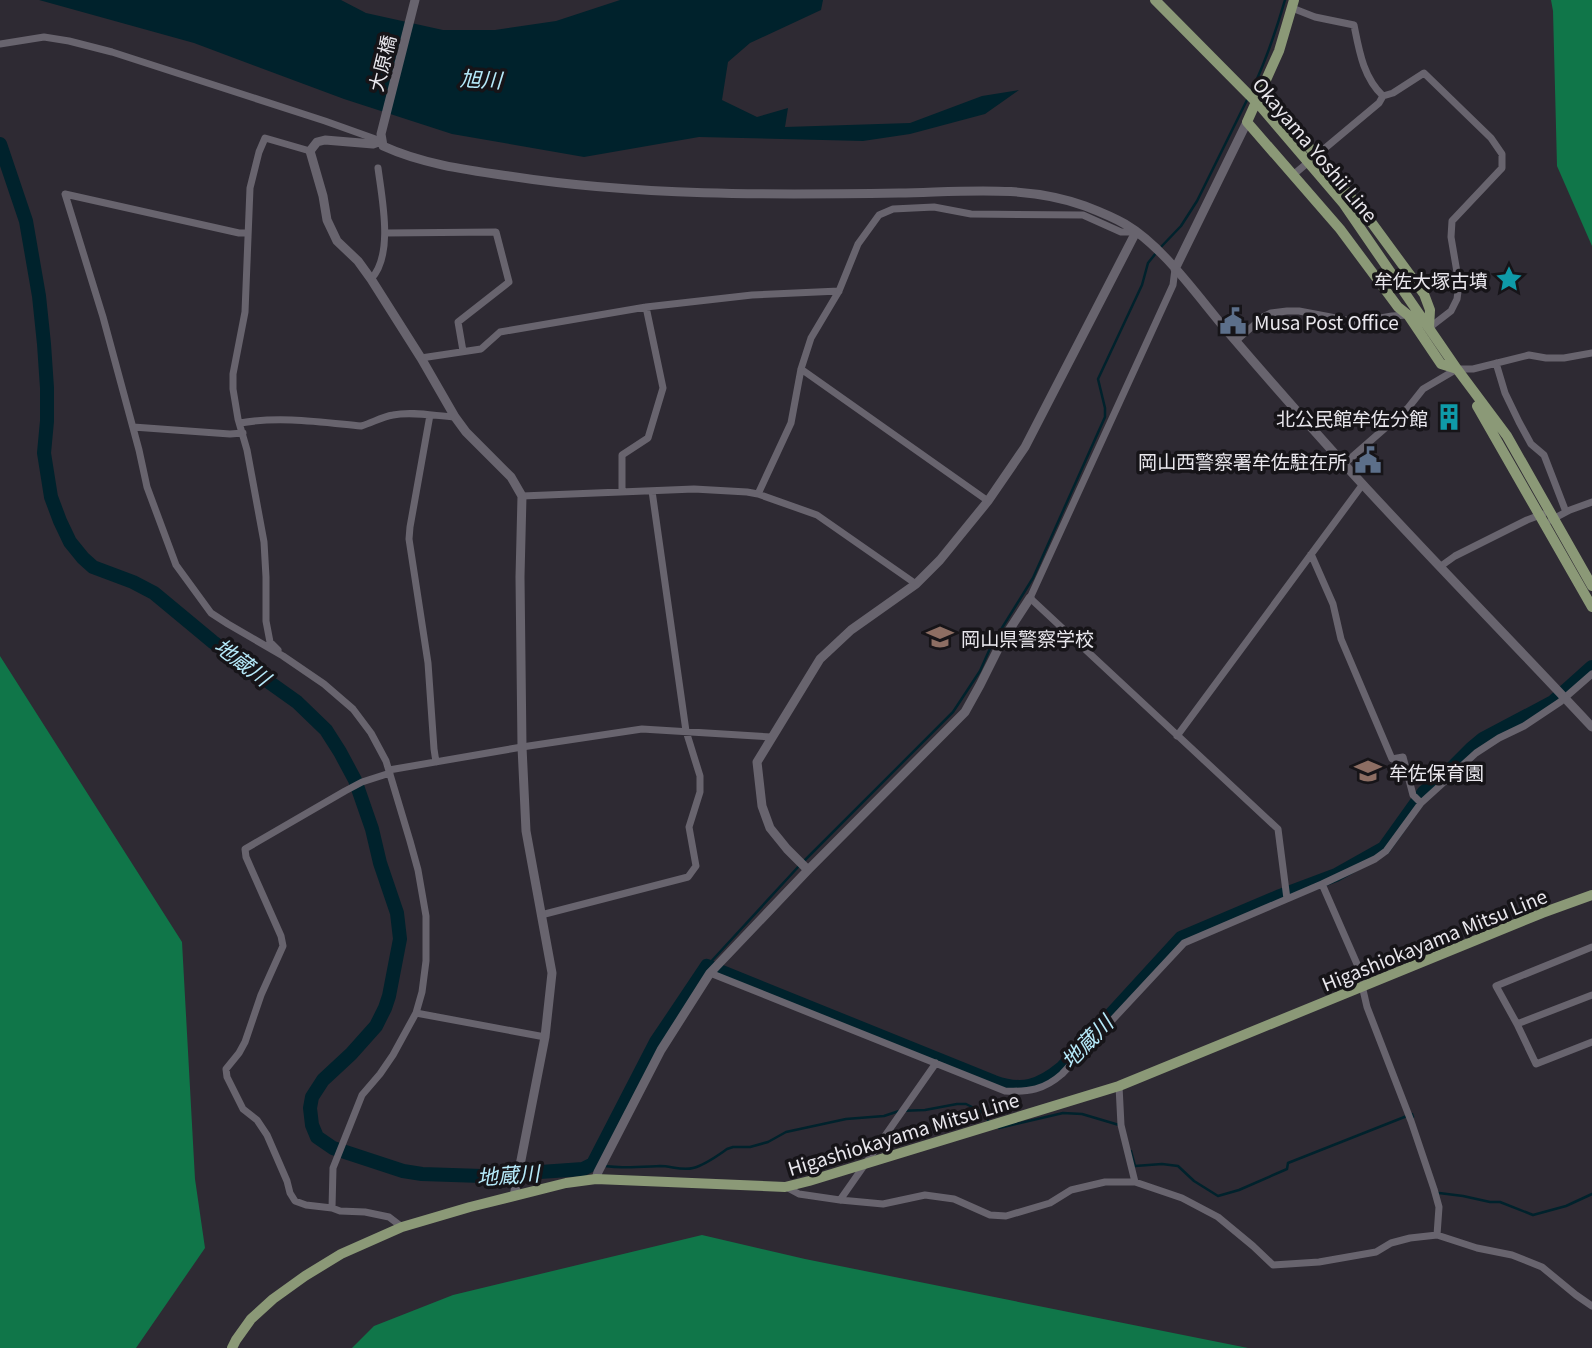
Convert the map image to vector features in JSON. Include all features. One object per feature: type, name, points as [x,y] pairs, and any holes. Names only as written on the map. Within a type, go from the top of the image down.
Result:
[{"type":"main road","name":"Okayama Yoshii Line","points":[[1155,0],[1261,107],[1343,203],[1412,312],[1429,328],[1507,436],[1592,586]]},
{"type":"main road","points":[[1293,4],[1279,51],[1247,122],[1340,229],[1398,307],[1412,312],[1441,364],[1457,369]]},
{"type":"main road","points":[[1261,92],[1366,215],[1424,294],[1430,310],[1429,328]]},
{"type":"main road","name":"Okayama Yoshii Line","points":[[1457,369],[1592,607]]},
{"type":"main road","name":"Higashiokayama Mitsu Line","points":[[232,1348],[251,1319],[305,1276],[341,1254],[401,1227],[566,1183],[596,1179],[785,1187],[809,1181],[1119,1086],[1591,896]]},
{"type":"street","name":"大原橋","points":[[381,138],[415,0]]},
{"type":"street","points":[[1293,4],[1315,17],[1354,24],[1362,62],[1375,88],[1383,96]]},
{"type":"street","points":[[0,44],[44,37],[69,41],[112,52],[381,138]]},
{"type":"street","points":[[1293,175],[1379,103],[1383,96],[1393,93],[1424,73],[1491,138],[1502,154],[1502,168],[1452,221],[1451,237],[1459,284],[1457,299],[1451,311],[1429,328]]},
{"type":"street","points":[[596,1179],[661,1050],[710,973],[965,712],[1002,641],[1030,598],[1173,285],[1171,265],[1247,122]]},
{"type":"street","points":[[283,656],[270,642],[264,542],[233,382],[245,312],[250,188],[259,152],[265,138],[310,151]]},
{"type":"street","points":[[310,151],[317,142],[325,140],[373,144],[381,138]]},
{"type":"street","points":[[381,138],[383,146],[400,154],[471,170],[542,181],[645,191],[1005,191],[1054,197],[1085,206],[1124,223],[1153,245],[1344,464],[1592,727]]},
{"type":"street","points":[[310,151],[327,220],[337,241],[358,261],[371,279],[455,417],[466,432],[511,477],[522,496],[522,747],[526,831],[552,973],[545,1037],[514,1196]]},
{"type":"street","points":[[371,279],[377,272],[386,233],[378,168]]},
{"type":"street","points":[[248,233],[65,194],[103,317],[147,487],[176,565],[211,612],[324,684],[353,709],[371,733],[389,772],[418,870],[426,916],[426,961],[422,992],[416,1013],[393,1055],[362,1095],[333,1168],[332,1208]]},
{"type":"street","points":[[758,494],[791,423],[811,338],[839,291],[858,244],[879,215],[893,209],[934,207],[971,214],[1083,215],[1121,232],[1136,232]]},
{"type":"street","points":[[386,233],[496,232],[509,282],[458,322],[463,351]]},
{"type":"street","points":[[808,870],[770,828],[762,806],[757,762],[820,659],[851,630],[916,584],[940,560],[988,501],[1025,447],[1136,232]]},
{"type":"street","points":[[421,358],[481,348],[500,332],[646,307],[752,295],[839,291]]},
{"type":"street","points":[[622,491],[622,455],[648,438],[663,387],[646,307]]},
{"type":"street","points":[[1236,341],[1262,317],[1271,313],[1299,311],[1357,322],[1412,312]]},
{"type":"street","points":[[1344,464],[1408,408],[1423,389],[1457,369],[1473,369],[1530,355],[1564,358],[1592,353]]},
{"type":"street","points":[[1496,363],[1505,393],[1531,444],[1544,455],[1566,512]]},
{"type":"street","points":[[802,369],[988,501]]},
{"type":"street","points":[[240,423],[285,419],[361,426],[396,414],[455,417]]},
{"type":"street","points":[[430,415],[409,539],[428,663],[436,762]]},
{"type":"street","points":[[133,427],[243,433]]},
{"type":"street","points":[[1177,736],[1363,484]]},
{"type":"street","points":[[522,496],[694,489],[758,494],[817,515],[916,584]]},
{"type":"street","points":[[541,915],[688,877],[695,866],[689,827],[700,792],[700,776],[686,731],[652,491]]},
{"type":"street","points":[[1441,566],[1455,556],[1541,519],[1592,502]]},
{"type":"street","points":[[1311,554],[1333,604],[1341,639],[1392,759],[1403,757],[1413,795],[1421,803]]},
{"type":"street","points":[[1030,598],[1278,829],[1287,899]]},
{"type":"street","points":[[710,973],[1005,1091],[1023,1091],[1050,1084],[1185,943],[1374,859],[1386,851],[1421,803],[1476,753],[1560,702],[1592,674]]},
{"type":"street","points":[[401,1227],[389,1217],[340,1211],[296,1201],[289,1193],[287,1181],[267,1135],[257,1120],[243,1109],[227,1077],[226,1069],[245,1042],[261,995],[283,946],[246,858],[245,849],[353,786],[389,772],[522,747],[642,729],[771,737]]},
{"type":"street","points":[[1322,884],[1357,964],[1367,1007],[1434,1189],[1439,1207],[1437,1235]]},
{"type":"street","points":[[1592,947],[1496,986],[1536,1064],[1592,1042]]},
{"type":"street","points":[[1517,1024],[1592,995]]},
{"type":"street","points":[[416,1013],[545,1037]]},
{"type":"street","points":[[840,1200],[936,1063]]},
{"type":"street","points":[[1119,1086],[1121,1125],[1135,1182]]},
{"type":"street","points":[[785,1187],[799,1194],[883,1204],[925,1195],[954,1199],[990,1215],[1006,1216],[1050,1203],[1071,1190],[1105,1182],[1135,1182],[1182,1198],[1218,1217],[1273,1265],[1319,1262],[1376,1252],[1401,1240],[1437,1235],[1512,1255],[1542,1267],[1592,1306]]},
{"type":"green space","points":[[1551,0],[1592,0],[1592,246],[1557,166]]},
{"type":"green space","points":[[0,656],[182,942],[195,1179],[205,1248],[136,1348],[0,1348]]},
{"type":"green space","points":[[702,1235],[805,1259],[1248,1348],[352,1348],[374,1326],[453,1295]]},
{"type":"water","name":"旭川","points":[[39,0],[341,0],[366,13],[443,30],[495,30],[556,21],[620,0],[823,0],[821,10],[750,43],[728,62],[722,100],[757,117],[788,108],[785,127],[910,123],[982,96],[1019,90],[985,114],[910,134],[863,141],[699,137],[584,157],[452,134],[344,99],[194,43]]},
{"type":"waterway","points":[[1251,92],[1270,47],[1285,0]]},
{"type":"waterway","points":[[1160,248],[1181,226],[1197,201],[1248,98]]},
{"type":"waterway","name":"地蔵川","points":[[0,144],[26,221],[44,344],[47,388],[44,453],[51,497],[70,542],[93,567],[154,593],[213,642],[297,702],[326,730],[355,780],[397,913],[400,939],[385,1008],[376,1026],[323,1080],[312,1097],[312,1125],[317,1137],[333,1148],[403,1171],[482,1176],[583,1169],[593,1164],[656,1042],[707,966],[994,1082],[1022,1087],[1046,1080],[1062,1068],[1181,938],[1336,875],[1384,848],[1424,792],[1471,749],[1483,739],[1553,702],[1592,667]]},
{"type":"waterway","points":[[804,861],[953,712],[980,671],[992,644],[1033,578],[1105,417],[1098,379],[1142,285],[1148,263],[1156,253]]},
{"type":"waterway","points":[[707,966],[799,866]]},
{"type":"waterway","points":[[593,1164],[689,1169],[706,1163],[727,1149],[768,1142],[786,1132],[846,1119],[884,1116],[899,1111],[925,1110],[957,1104],[966,1104],[982,1112],[988,1120]]},
{"type":"waterway","points":[[999,1128],[1063,1113],[1082,1114],[1119,1125]]},
{"type":"waterway","points":[[1131,1151],[1135,1166],[1178,1166],[1194,1181],[1218,1196],[1287,1169],[1288,1163],[1412,1114],[1413,1117]]},
{"type":"waterway","points":[[1439,1193],[1500,1202],[1533,1215],[1566,1206],[1592,1194]]},
{"type":"place","name":"牟佐大塚古墳","points":[[1509,279]]},
{"type":"place","name":"Musa Post Office","points":[[1233,321]]},
{"type":"place","name":"北公民館牟佐分館","points":[[1449,417]]},
{"type":"place","name":"岡山西警察署牟佐駐在所","points":[[1368,460]]},
{"type":"place","name":"岡山県警察学校","points":[[940,637]]},
{"type":"place","name":"牟佐保育園","points":[[1368,771]]}]
